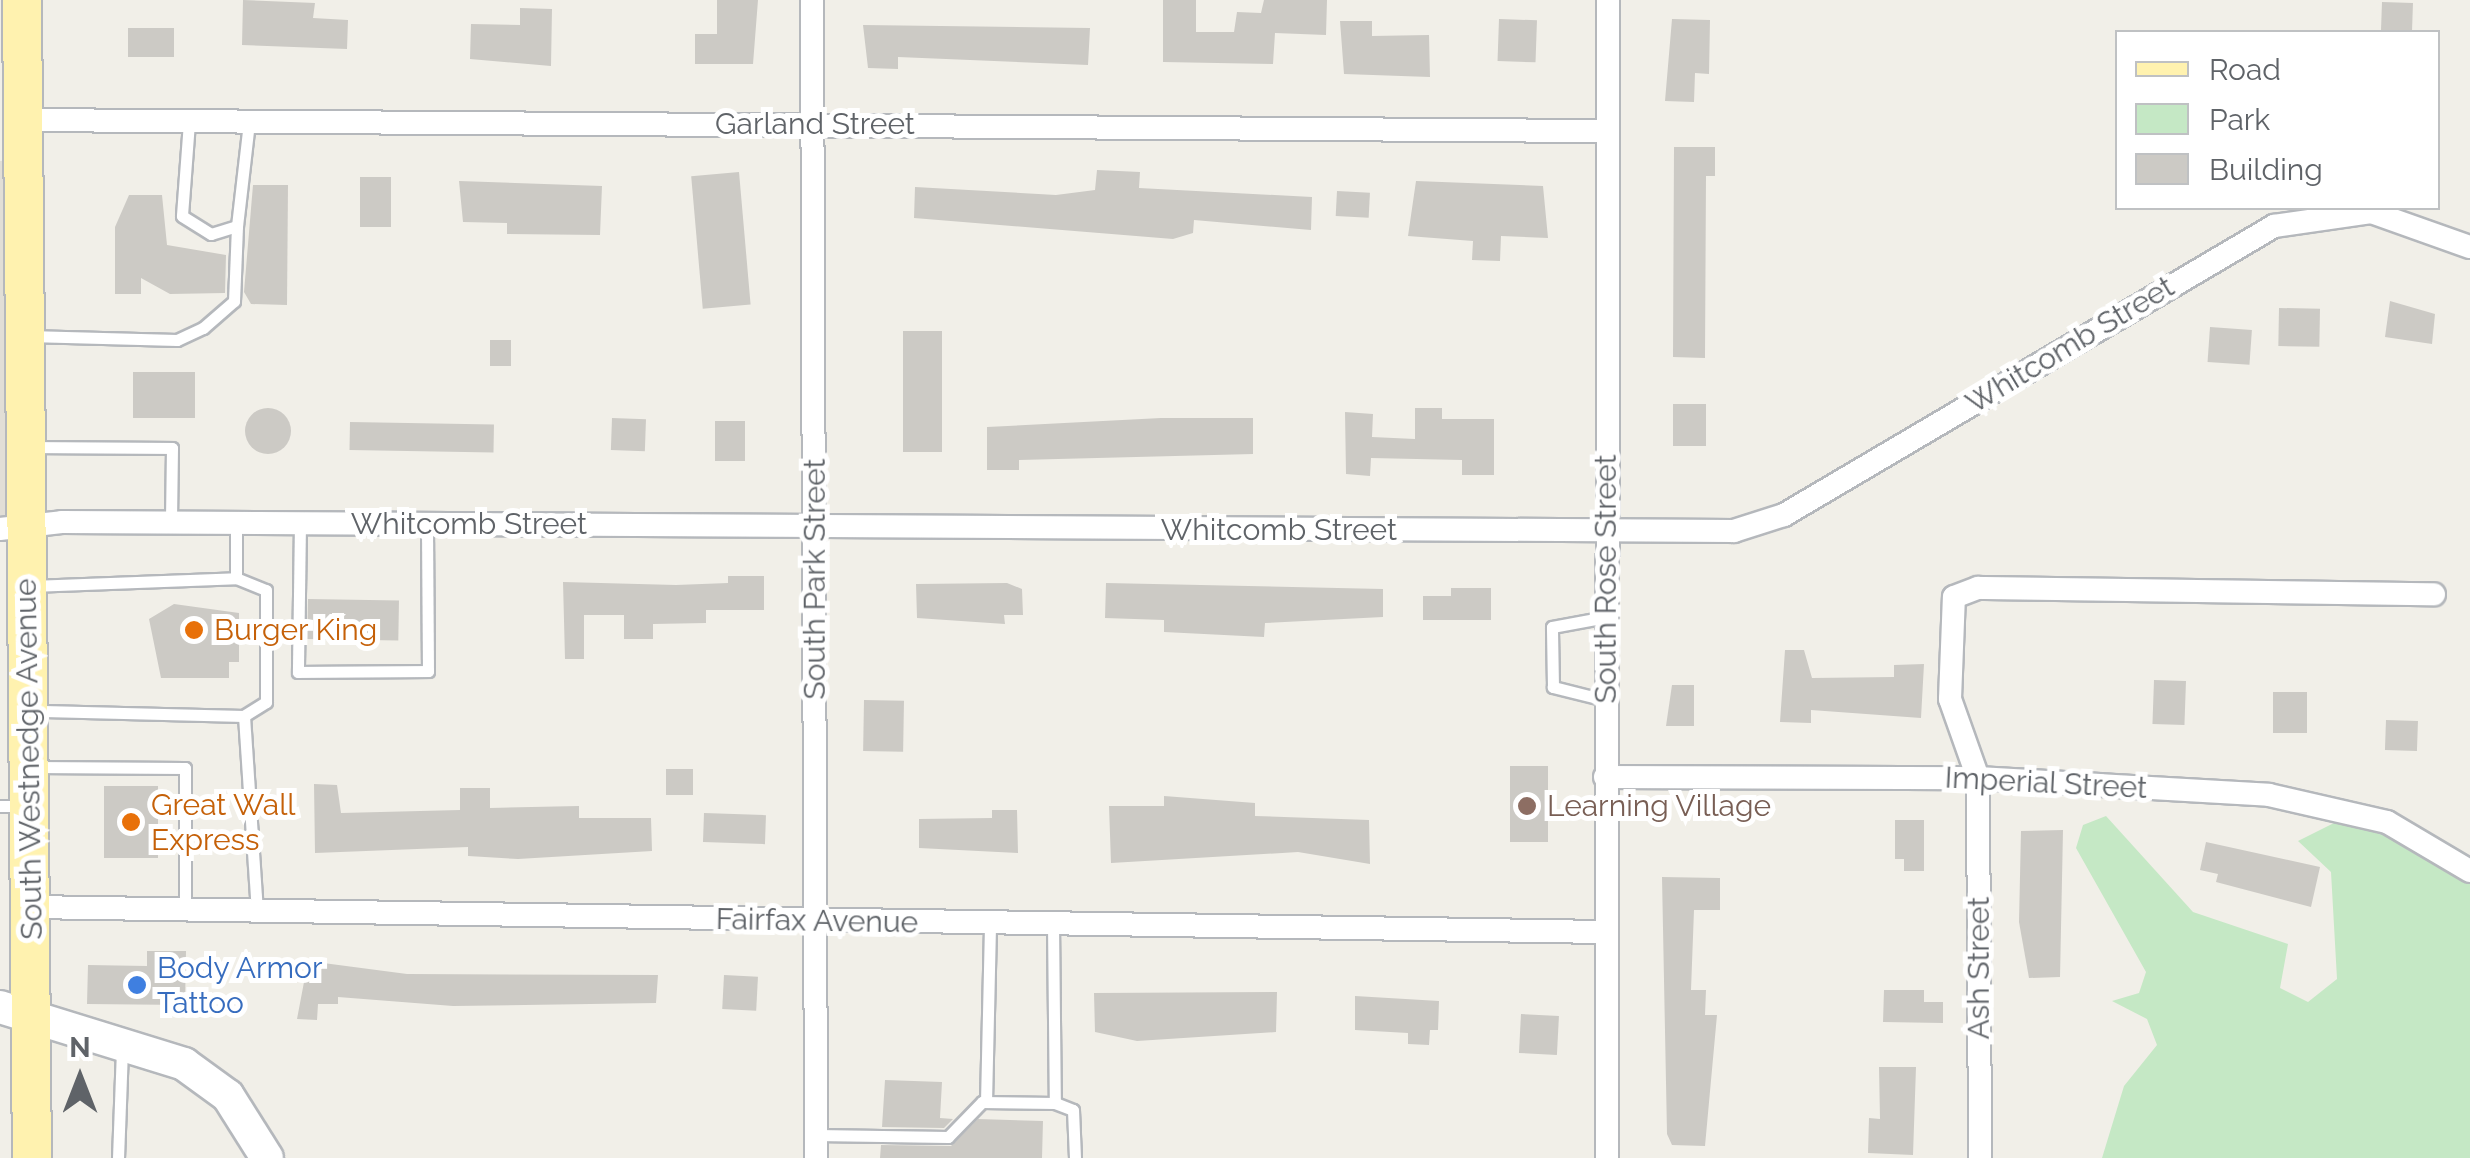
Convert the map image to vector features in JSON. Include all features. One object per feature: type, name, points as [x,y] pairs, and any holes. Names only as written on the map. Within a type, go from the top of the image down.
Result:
[{"type":"main road","name":"South Westnedge Avenue","points":[[22,0],[25,446],[13,525],[26,586],[29,767],[15,806],[30,907],[16,1011],[32,1158]]},
{"type":"street","name":"South Park Street","points":[[812,0],[816,1146]]},
{"type":"street","name":"South Rose Street","points":[[1607,1158],[1604,778],[1608,0]]},
{"type":"street","name":"Garland Street","points":[[22,120],[1608,130]]},
{"type":"street","name":"Whitcomb Street","points":[[13,525],[171,522],[1734,531],[1784,516],[2274,226],[2371,212],[2470,247]]},
{"type":"street","name":"Ash Street","points":[[1980,1158],[1978,778],[1950,699],[1954,597],[1978,588],[2434,594]]},
{"type":"street","name":"Imperial Street","points":[[1604,778],[1978,778],[2340,807],[2387,822],[2470,871]]},
{"type":"street","name":"Fairfax Avenue","points":[[30,907],[1604,932]]},
{"type":"street","points":[[16,1011],[123,1043],[210,1081],[243,1113],[268,1158]]},
{"type":"lane","points":[[189,122],[182,216],[196,232],[236,226]]},
{"type":"lane","points":[[24,336],[177,340],[203,328],[234,301],[236,226],[248,122]]},
{"type":"lane","points":[[25,446],[172,448],[171,522]]},
{"type":"lane","points":[[236,523],[236,578]]},
{"type":"lane","points":[[300,523],[298,672],[428,670],[427,524]]},
{"type":"lane","points":[[26,586],[236,578],[266,590],[266,702],[244,716],[28,711]]},
{"type":"lane","points":[[1605,700],[1553,687],[1552,627],[1606,617]]},
{"type":"lane","points":[[244,716],[257,911]]},
{"type":"lane","points":[[29,767],[185,768],[185,910]]},
{"type":"lane","points":[[986,1102],[990,924]]},
{"type":"lane","points":[[1054,924],[1055,1103]]},
{"type":"lane","points":[[118,1158],[123,1043]]},
{"type":"lane","points":[[816,1146],[948,1137],[986,1102],[1055,1103],[1073,1110],[1075,1158]]},
{"type":"shaded area","points":[[22,160],[26,522],[0,529],[0,161]]},
{"type":"green space","points":[[2106,816],[2193,912],[2288,944],[2280,988],[2308,1002],[2337,979],[2331,872],[2298,841],[2338,821],[2387,831],[2470,883],[2470,1158],[2102,1158],[2124,1086],[2157,1045],[2147,1019],[2112,1001],[2139,993],[2146,972],[2076,848],[2083,825]]},
{"type":"building","points":[[243,0],[315,3],[313,18],[348,20],[347,49],[242,45]]},
{"type":"building","points":[[717,0],[758,0],[753,64],[695,64],[695,34],[717,34]]},
{"type":"building","points":[[1163,0],[1196,0],[1196,32],[1234,32],[1237,12],[1261,13],[1264,0],[1327,0],[1326,35],[1275,33],[1273,64],[1163,62]]},
{"type":"building","points":[[2382,2],[2413,3],[2412,30],[2381,30]]},
{"type":"building","points":[[520,8],[552,9],[551,66],[470,59],[471,24],[520,25]]},
{"type":"building","points":[[1499,19],[1537,20],[1536,62],[1498,61]]},
{"type":"building","points":[[1672,19],[1710,20],[1709,74],[1695,73],[1694,102],[1665,101]]},
{"type":"building","points":[[1340,21],[1372,21],[1372,36],[1429,35],[1430,77],[1344,74]]},
{"type":"building","points":[[863,25],[1090,28],[1088,65],[898,57],[898,69],[868,68]]},
{"type":"building","points":[[128,28],[174,28],[174,57],[128,57]]},
{"type":"building","points":[[1674,147],[1715,147],[1715,176],[1706,176],[1705,358],[1673,357]]},
{"type":"building","points":[[1097,170],[1140,172],[1139,188],[1312,197],[1311,230],[1194,220],[1193,233],[1173,239],[914,218],[915,187],[1056,195],[1095,190]]},
{"type":"building","points":[[739,172],[751,304],[703,309],[691,176]]},
{"type":"building","points":[[360,177],[391,177],[391,227],[360,227]]},
{"type":"building","points":[[459,181],[602,186],[600,235],[507,234],[507,223],[463,222]]},
{"type":"building","points":[[1416,181],[1543,186],[1548,238],[1501,236],[1500,261],[1472,260],[1473,241],[1408,236]]},
{"type":"building","points":[[253,185],[288,185],[287,305],[251,304],[244,292]]},
{"type":"building","points":[[1337,191],[1370,193],[1369,218],[1336,216]]},
{"type":"building","points":[[129,195],[162,195],[167,245],[226,255],[225,293],[170,294],[141,278],[141,294],[115,294],[115,227]]},
{"type":"building","points":[[2390,301],[2435,314],[2432,344],[2385,337]]},
{"type":"building","points":[[2279,308],[2320,309],[2319,347],[2278,346]]},
{"type":"building","points":[[2210,327],[2252,330],[2249,365],[2208,362]]},
{"type":"building","points":[[903,331],[942,331],[942,452],[903,452]]},
{"type":"building","points":[[490,340],[511,340],[511,366],[490,366]]},
{"type":"building","points":[[133,372],[195,372],[195,418],[133,418]]},
{"type":"building","points":[[1673,404],[1706,404],[1706,446],[1673,446]]},
{"type":"building","points":[[268,408],[284,415],[291,431],[284,447],[268,454],[252,447],[245,431],[252,415]]},
{"type":"building","points":[[1415,408],[1442,408],[1442,419],[1494,419],[1494,475],[1462,475],[1462,460],[1371,458],[1370,476],[1346,474],[1345,412],[1373,414],[1372,437],[1415,439]]},
{"type":"building","points":[[612,418],[646,419],[645,451],[611,450]]},
{"type":"building","points":[[1161,418],[1253,418],[1253,454],[1019,460],[1019,470],[987,470],[987,427]]},
{"type":"building","points":[[715,421],[745,421],[745,461],[715,461]]},
{"type":"building","points":[[350,422],[494,425],[493,453],[350,450]]},
{"type":"building","points":[[728,576],[764,576],[764,610],[706,610],[706,623],[653,624],[653,639],[624,639],[624,615],[584,615],[584,659],[565,659],[563,582],[676,585],[728,583]]},
{"type":"building","points":[[1007,583],[1022,589],[1023,615],[1004,615],[1005,624],[917,618],[916,584]]},
{"type":"building","points":[[1106,583],[1383,589],[1383,617],[1265,623],[1264,637],[1164,632],[1164,620],[1105,618]]},
{"type":"building","points":[[1451,588],[1491,588],[1491,620],[1423,620],[1423,596],[1451,596]]},
{"type":"building","points":[[308,599],[399,601],[398,641],[307,639]]},
{"type":"building","name":"Burger King","points":[[174,604],[239,613],[239,662],[229,662],[229,678],[161,678],[149,619]]},
{"type":"building","points":[[1785,650],[1804,650],[1812,678],[1894,677],[1894,665],[1924,664],[1921,718],[1811,710],[1811,723],[1780,722]]},
{"type":"building","points":[[2154,680],[2186,681],[2184,725],[2152,724]]},
{"type":"building","points":[[1672,685],[1694,685],[1694,726],[1666,726]]},
{"type":"building","points":[[2273,692],[2307,692],[2307,733],[2273,733]]},
{"type":"building","points":[[864,700],[904,701],[903,752],[863,751]]},
{"type":"building","points":[[2386,720],[2418,721],[2417,751],[2385,750]]},
{"type":"building","points":[[1510,766],[1548,766],[1548,842],[1510,842]]},
{"type":"building","points":[[666,769],[693,769],[693,795],[666,795]]},
{"type":"building","points":[[314,784],[337,785],[341,813],[460,810],[460,788],[490,788],[490,808],[579,806],[579,818],[651,818],[652,851],[518,859],[468,856],[468,847],[315,853]]},
{"type":"building","name":"Great Wall Express","points":[[104,786],[158,786],[158,858],[104,858]]},
{"type":"building","points":[[1164,796],[1255,803],[1255,816],[1369,820],[1370,864],[1298,852],[1111,863],[1109,806],[1164,806]]},
{"type":"building","points":[[992,810],[1017,810],[1018,853],[919,848],[919,819],[992,818]]},
{"type":"building","points":[[704,813],[766,815],[765,844],[703,842]]},
{"type":"building","points":[[1895,820],[1924,820],[1924,871],[1904,871],[1904,859],[1895,859]]},
{"type":"building","points":[[2063,830],[2060,977],[2029,978],[2019,922],[2021,831]]},
{"type":"building","points":[[2206,842],[2320,867],[2311,907],[2216,882],[2218,874],[2200,870]]},
{"type":"building","points":[[1662,877],[1720,878],[1720,910],[1694,910],[1691,990],[1706,990],[1705,1015],[1717,1015],[1705,1146],[1672,1145],[1667,1134]]},
{"type":"building","name":"Body Armor Tattoo","points":[[147,951],[186,951],[185,1005],[87,1004],[88,965],[147,966]]},
{"type":"building","points":[[308,961],[407,974],[658,975],[656,1003],[453,1006],[338,997],[338,1004],[318,1004],[317,1020],[297,1019]]},
{"type":"building","points":[[724,975],[758,977],[756,1011],[722,1009]]},
{"type":"building","points":[[1884,990],[1924,990],[1924,1002],[1943,1002],[1943,1023],[1883,1022]]},
{"type":"building","points":[[1277,992],[1276,1032],[1137,1041],[1095,1032],[1094,993]]},
{"type":"building","points":[[1355,996],[1439,1001],[1438,1030],[1430,1030],[1429,1045],[1408,1044],[1408,1033],[1355,1030]]},
{"type":"building","points":[[1521,1014],[1559,1016],[1557,1055],[1519,1053]]},
{"type":"building","points":[[1879,1067],[1916,1067],[1913,1155],[1868,1153],[1869,1118],[1880,1119]]},
{"type":"building","points":[[885,1080],[942,1082],[940,1118],[953,1119],[944,1128],[882,1127]]},
{"type":"building","points":[[978,1119],[1043,1121],[1042,1158],[880,1158],[881,1145],[951,1146]]},
{"type":"place","name":"Burger King","points":[[194,630]]},
{"type":"place","name":"Learning Village","points":[[1527,806]]},
{"type":"place","name":"Great Wall Express","points":[[131,822]]},
{"type":"place","name":"Body Armor Tattoo","points":[[137,985]]}]
